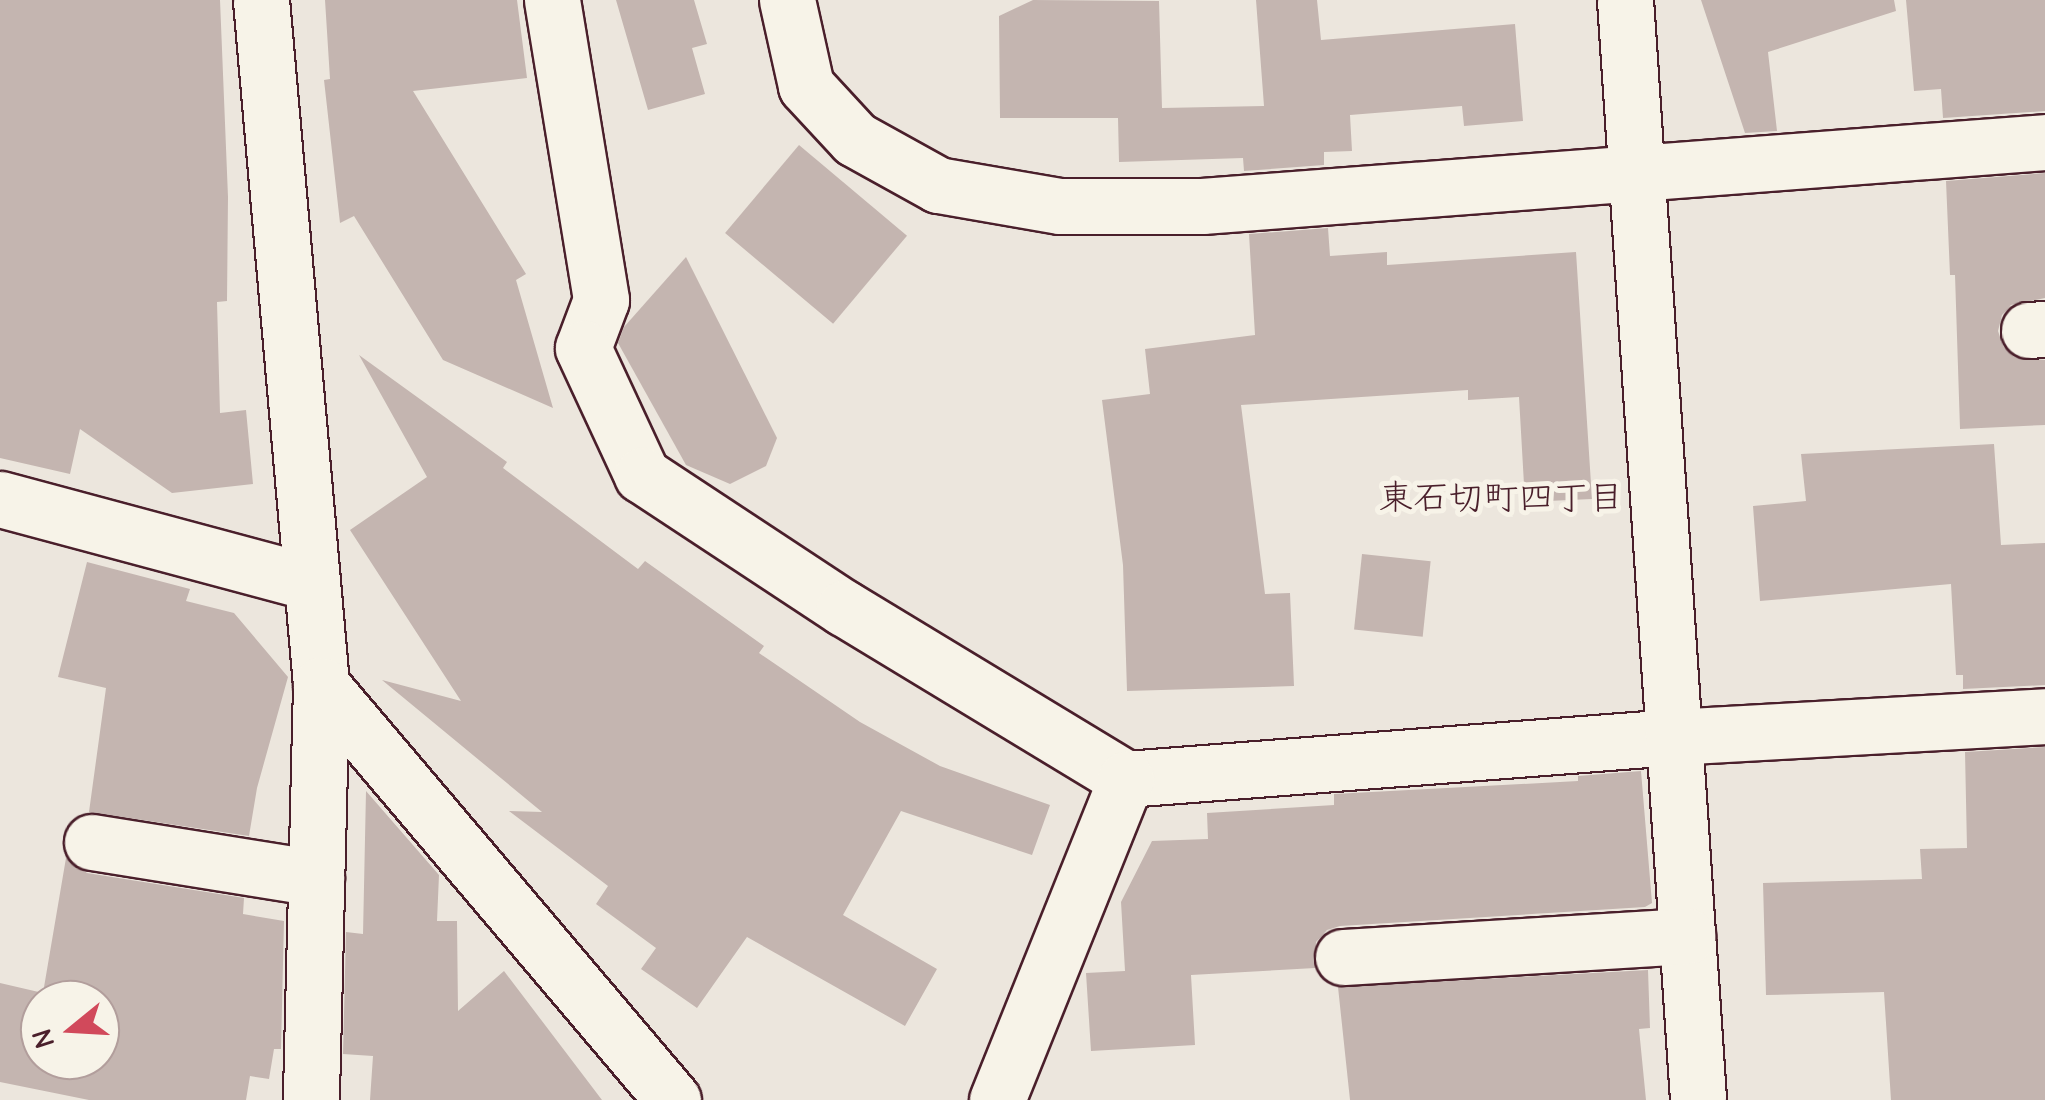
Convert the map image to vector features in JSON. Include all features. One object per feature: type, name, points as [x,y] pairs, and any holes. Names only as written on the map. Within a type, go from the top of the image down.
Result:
[{"type":"street","points":[[261,0],[321,685],[311,1100]]},
{"type":"street","points":[[552,0],[600,300],[582,348],[642,475],[844,608],[1126,779],[1673,738],[2045,716]]},
{"type":"street","points":[[787,0],[806,86],[856,139],[938,185],[1060,206],[1202,206],[2045,142]]},
{"type":"street","points":[[1625,0],[1698,1100]]},
{"type":"street","points":[[0,499],[310,582]]},
{"type":"street","points":[[321,685],[673,1100]]},
{"type":"street","points":[[996,1100],[1126,779]]},
{"type":"street","points":[[92,842],[316,878]]},
{"type":"street","points":[[1343,957],[1686,936]]},
{"type":"building","points":[[0,0],[220,0],[228,197],[227,301],[217,302],[220,413],[246,410],[253,484],[172,493],[80,429],[70,474],[0,458]]},
{"type":"building","points":[[325,0],[517,0],[527,78],[413,91],[526,274],[516,280],[553,408],[443,360],[354,216],[340,223],[324,80],[330,79]]},
{"type":"building","points":[[616,0],[694,0],[707,44],[692,48],[705,94],[648,110]]},
{"type":"building","points":[[1033,0],[1159,1],[1162,108],[1264,106],[1256,0],[1317,0],[1321,40],[1515,24],[1523,121],[1464,126],[1462,106],[1350,115],[1352,151],[1324,152],[1324,165],[1244,171],[1243,158],[1119,162],[1118,118],[1000,118],[999,16]]},
{"type":"building","points":[[1701,0],[1894,0],[1896,11],[1768,52],[1777,131],[1745,133]]},
{"type":"building","points":[[1906,0],[2045,0],[2045,111],[1943,118],[1941,89],[1914,91]]},
{"type":"building","points":[[799,145],[907,236],[833,324],[725,233]]},
{"type":"building","points":[[2045,173],[2045,298],[2011,305],[2002,315],[1998,331],[2003,346],[2014,357],[2045,360],[2045,425],[1960,429],[1955,275],[1950,275],[1946,181]]},
{"type":"building","points":[[1328,228],[1330,256],[1387,252],[1387,265],[1576,252],[1592,499],[1525,502],[1519,397],[1468,400],[1468,390],[1241,405],[1265,594],[1290,593],[1294,686],[1127,691],[1123,565],[1102,400],[1150,394],[1145,349],[1255,335],[1249,234]]},
{"type":"building","points":[[686,257],[777,438],[766,466],[730,484],[686,465],[618,343],[624,327]]},
{"type":"building","points":[[359,355],[507,462],[503,468],[638,569],[645,561],[764,646],[759,653],[860,722],[940,766],[1050,805],[1032,855],[901,811],[843,915],[937,969],[905,1026],[747,937],[697,1008],[641,969],[656,948],[596,904],[608,886],[509,811],[542,812],[382,680],[461,701],[350,530],[427,477]]},
{"type":"building","points":[[1994,444],[2001,545],[2045,543],[2045,685],[1963,689],[1963,675],[1956,675],[1951,584],[1760,601],[1753,506],[1806,501],[1801,454]]},
{"type":"building","points":[[1362,554],[1431,561],[1423,637],[1354,630]]},
{"type":"building","points":[[87,562],[190,589],[186,601],[234,613],[288,677],[257,788],[249,836],[89,812],[106,688],[58,677]]},
{"type":"building","points":[[2045,747],[2045,1100],[1891,1100],[1884,992],[1766,995],[1763,883],[1922,879],[1920,849],[1967,848],[1965,752]]},
{"type":"building","points":[[1641,771],[1652,903],[1645,907],[1340,926],[1327,930],[1316,942],[1315,968],[1191,975],[1195,1045],[1091,1051],[1086,973],[1125,971],[1121,902],[1152,841],[1208,839],[1207,813],[1334,805],[1334,794],[1578,781],[1578,776]]},
{"type":"building","points":[[366,791],[439,875],[437,921],[457,921],[458,1011],[504,971],[602,1100],[370,1100],[373,1056],[343,1054],[346,932],[363,934]]},
{"type":"building","points":[[66,858],[87,873],[244,898],[243,914],[284,921],[281,1049],[274,1049],[269,1079],[250,1076],[246,1100],[89,1100],[0,1082],[0,983],[20,988],[20,1080],[120,1080],[120,980],[45,980]]},
{"type":"building","points":[[1648,970],[1650,1028],[1639,1029],[1646,1100],[1350,1100],[1338,987]]},
{"type":"district","name":"東石切町四丁目","points":[[1501,498]]}]
